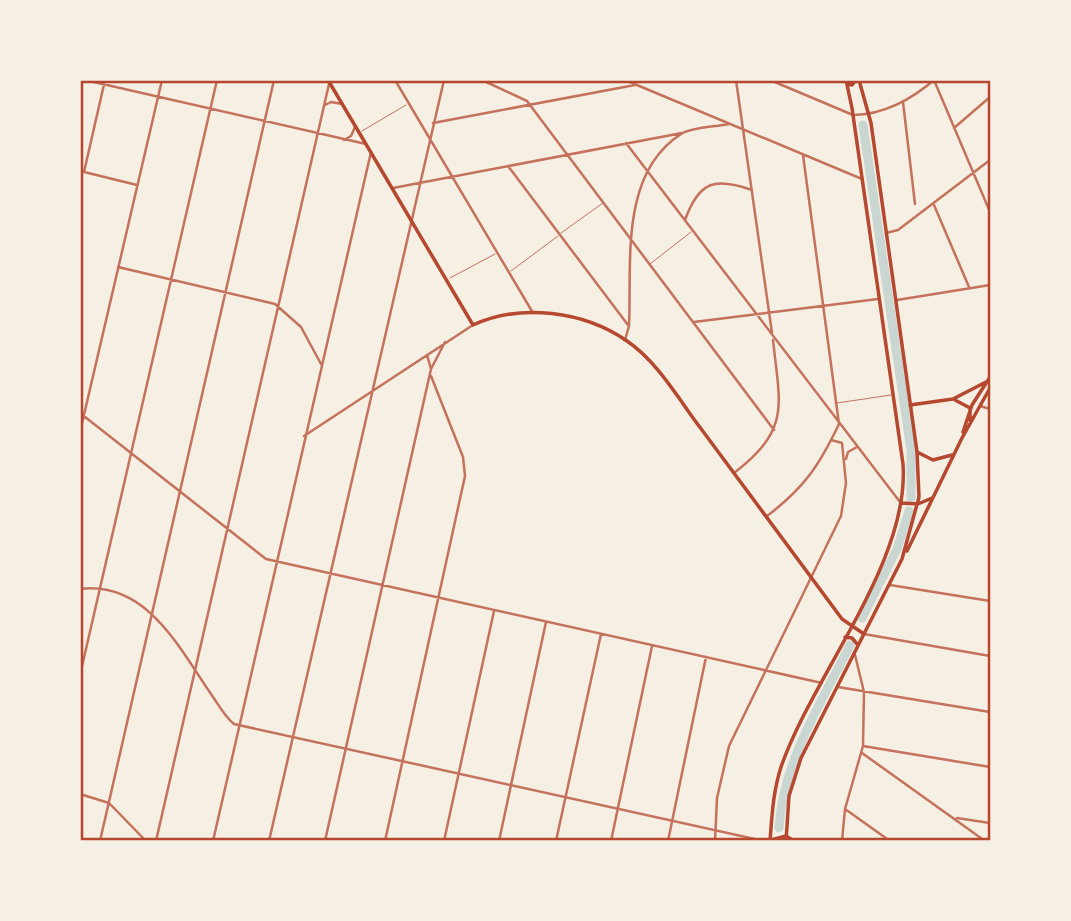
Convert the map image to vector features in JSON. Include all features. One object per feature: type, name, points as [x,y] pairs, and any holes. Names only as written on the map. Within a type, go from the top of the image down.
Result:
[{"type":"main road","points":[[846,82],[852,85],[858,80],[869,114],[917,452],[918,504],[902,559]]},
{"type":"main road","points":[[328,82],[474,325],[481,321],[533,313],[576,318],[625,340],[649,360],[850,627],[864,634]]},
{"type":"main road","points":[[794,841],[782,837],[770,841],[772,804],[781,769],[886,554],[901,503],[903,464],[846,82]]},
{"type":"main road","points":[[468,314],[481,321]]},
{"type":"main road","points":[[962,438],[970,408],[990,377]]},
{"type":"main road","points":[[910,405],[953,399],[986,382]]},
{"type":"main road","points":[[782,837],[795,772],[962,438],[990,388]]},
{"type":"main road","points":[[953,399],[970,408]]},
{"type":"main road","points":[[917,452],[933,460],[954,454]]},
{"type":"main road","points":[[901,503],[918,504],[933,497]]},
{"type":"main road","points":[[845,637],[852,638],[858,645]]},
{"type":"street","points":[[85,80],[366,144]]},
{"type":"street","points":[[80,432],[82,414],[162,80]]},
{"type":"street","points":[[80,675],[217,80]]},
{"type":"street","points":[[100,841],[274,80]]},
{"type":"street","points":[[395,80],[533,313]]},
{"type":"street","points":[[269,841],[444,80]]},
{"type":"street","points":[[482,80],[519,96],[530,104],[774,430]]},
{"type":"street","points":[[625,80],[862,179]]},
{"type":"street","points":[[734,473],[763,449],[774,430],[778,401],[773,337],[736,80]]},
{"type":"street","points":[[770,80],[853,115],[869,114],[902,102],[934,80],[990,212]]},
{"type":"street","points":[[156,841],[328,82]]},
{"type":"street","points":[[105,83],[82,172],[137,185]]},
{"type":"street","points":[[433,123],[635,85]]},
{"type":"street","points":[[954,128],[990,97]]},
{"type":"street","points":[[324,106],[331,102],[342,104]]},
{"type":"street","points":[[902,102],[915,204]]},
{"type":"street","points":[[393,188],[729,124]]},
{"type":"street","points":[[344,140],[351,136],[355,127]]},
{"type":"street","points":[[625,340],[629,326],[635,202],[647,171],[682,133]]},
{"type":"street","points":[[626,143],[901,503]]},
{"type":"street","points":[[213,841],[275,561],[371,152]]},
{"type":"street","points":[[766,516],[804,485],[839,424],[803,155]]},
{"type":"street","points":[[886,233],[898,230],[934,205],[990,160]]},
{"type":"street","points":[[368,166],[378,163]]},
{"type":"street","points":[[508,166],[629,326]]},
{"type":"street","points":[[685,221],[693,199],[707,186],[723,182],[752,190]]},
{"type":"street","points":[[934,205],[969,287]]},
{"type":"street","points":[[118,267],[278,306],[301,327],[321,364]]},
{"type":"street","points":[[895,300],[990,285]]},
{"type":"street","points":[[694,322],[880,299]]},
{"type":"street","points":[[304,436],[474,325]]},
{"type":"street","points":[[325,841],[431,369],[445,342]]},
{"type":"street","points":[[427,354],[431,369]]},
{"type":"street","points":[[385,841],[466,470],[458,441],[430,374]]},
{"type":"street","points":[[980,405],[990,409]]},
{"type":"street","points":[[82,414],[179,489],[226,530],[259,555],[275,561],[822,683]]},
{"type":"street","points":[[831,440],[842,443],[846,459]]},
{"type":"street","points":[[715,841],[717,798],[729,746],[812,578],[844,505],[846,459],[848,452],[857,447]]},
{"type":"street","points":[[888,585],[990,601]]},
{"type":"street","points":[[80,589],[100,589],[128,597],[151,611],[230,720],[239,725],[764,841]]},
{"type":"street","points":[[443,841],[494,610]]},
{"type":"street","points":[[499,841],[546,622]]},
{"type":"street","points":[[556,841],[601,634]]},
{"type":"street","points":[[864,634],[990,656]]},
{"type":"street","points":[[611,841],[652,646]]},
{"type":"street","points":[[842,841],[845,809],[863,746],[864,692],[854,653]]},
{"type":"street","points":[[668,841],[706,657]]},
{"type":"street","points":[[837,687],[990,712]]},
{"type":"street","points":[[863,746],[990,767]]},
{"type":"street","points":[[862,753],[985,841]]},
{"type":"street","points":[[80,794],[109,803],[131,822],[146,841]]},
{"type":"street","points":[[845,809],[890,841]]},
{"type":"street","points":[[953,818],[990,824]]},
{"type":"lane","points":[[359,133],[408,104]]},
{"type":"lane","points":[[509,272],[603,202]]},
{"type":"lane","points":[[649,264],[693,231]]},
{"type":"lane","points":[[448,279],[497,253]]},
{"type":"lane","points":[[837,403],[893,394]]},
{"type":"waterway","points":[[863,125],[911,450],[911,498]]},
{"type":"waterway","points":[[862,618],[897,549],[909,511]]},
{"type":"waterway","points":[[779,828],[782,803],[796,756],[850,645]]}]
